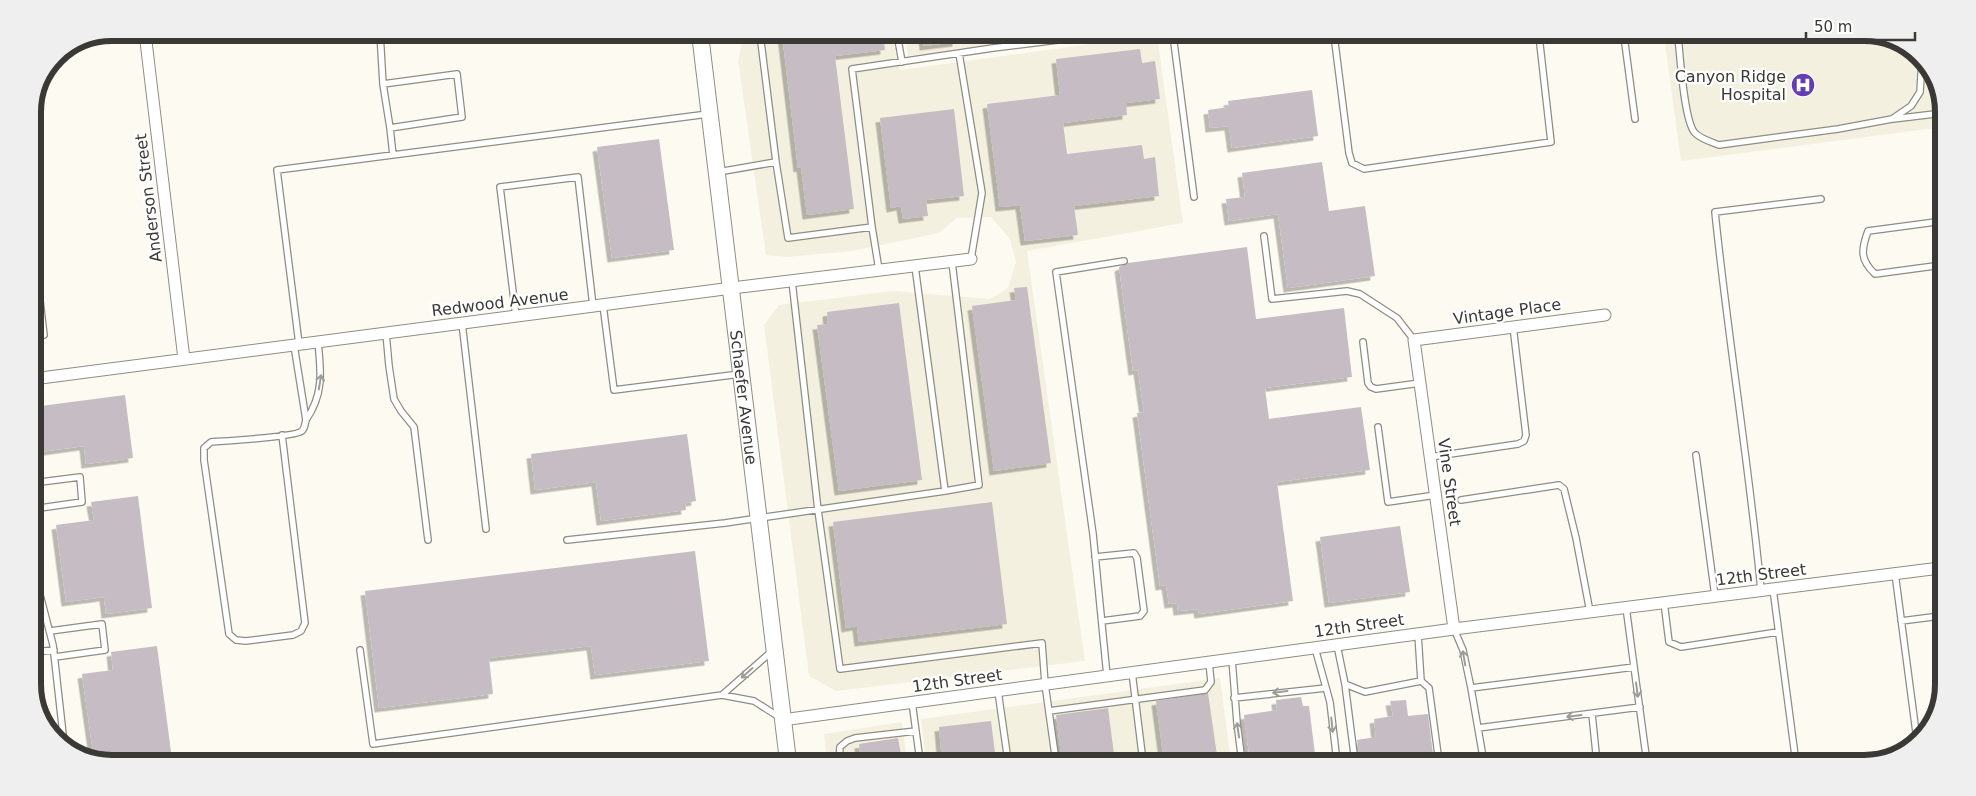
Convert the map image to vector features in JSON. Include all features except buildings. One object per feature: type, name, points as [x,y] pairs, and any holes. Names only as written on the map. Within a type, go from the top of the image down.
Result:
[{"type":"street","name":"Anderson Street","points":[[145,41],[184,359]]},
{"type":"street","name":"Schaefer Avenue","points":[[701,41],[732,288],[773,651],[787,755]]},
{"type":"street","name":"Redwood Avenue","points":[[41,378],[598,305],[971,259]]},
{"type":"street","name":"Vintage Place","points":[[1414,340],[1605,314]]},
{"type":"street","name":"Vine Street","points":[[1414,340],[1454,629]]},
{"type":"street","name":"12th Street","points":[[782,720],[1454,629],[1935,569]]},
{"type":"lane","points":[[381,41],[393,155]]},
{"type":"lane","points":[[761,41],[776,162],[788,238],[872,227]]},
{"type":"lane","points":[[898,41],[902,62]]},
{"type":"lane","points":[[879,270],[852,70],[1052,41]]},
{"type":"lane","points":[[1174,41],[1194,197]]},
{"type":"lane","points":[[1335,41],[1349,153],[1352,163],[1364,169],[1551,142],[1540,41]]},
{"type":"lane","points":[[1625,41],[1635,119]]},
{"type":"lane","points":[[1679,41],[1688,118],[1694,132],[1708,141],[1719,145],[1935,114]]},
{"type":"lane","points":[[959,53],[982,193],[971,259]]},
{"type":"lane","points":[[1892,119],[1911,106],[1920,92],[1921,71]]},
{"type":"lane","points":[[384,84],[457,74],[462,117],[390,128]]},
{"type":"lane","points":[[282,435],[305,623],[301,631],[293,635],[246,641],[236,640],[228,634],[204,460],[204,448],[211,442],[282,435],[302,431],[306,420],[277,170],[710,113]]},
{"type":"lane","points":[[718,172],[776,162]]},
{"type":"lane","points":[[516,316],[500,187],[578,177],[598,305],[614,390],[742,374]]},
{"type":"lane","points":[[1795,755],[1778,632],[1756,537],[1723,292],[1715,212],[1821,198]]},
{"type":"lane","points":[[1935,223],[1868,231],[1862,246],[1864,264],[1875,274],[1935,266]]},
{"type":"lane","points":[[1264,236],[1272,299],[1347,291],[1360,294],[1397,318],[1414,340]]},
{"type":"lane","points":[[1108,676],[1095,557],[1056,272],[1124,261]]},
{"type":"lane","points":[[567,540],[818,510],[945,492],[979,485],[952,262]]},
{"type":"lane","points":[[915,266],[945,492]]},
{"type":"lane","points":[[792,281],[818,510],[840,669],[1042,643],[1045,684],[1055,755]]},
{"type":"lane","points":[[41,309],[44,334],[41,335]]},
{"type":"lane","points":[[462,323],[486,529]]},
{"type":"lane","points":[[1430,457],[1518,444],[1524,441],[1526,435],[1513,326]]},
{"type":"lane","points":[[386,333],[394,399],[401,412],[414,427],[428,540]]},
{"type":"lane","points":[[306,420],[314,409],[322,375],[318,342]]},
{"type":"lane","points":[[1363,342],[1368,383],[1371,387],[1376,389],[1420,383]]},
{"type":"lane","points":[[1378,427],[1388,502],[1436,495]]},
{"type":"lane","points":[[1696,455],[1714,596]]},
{"type":"lane","points":[[41,482],[80,478],[82,502],[41,508]]},
{"type":"lane","points":[[1461,500],[1559,485],[1564,489],[1576,538],[1590,612]]},
{"type":"lane","points":[[1095,557],[1134,553],[1137,558],[1144,611],[1140,616],[1102,621]]},
{"type":"lane","points":[[1895,573],[1916,732]]},
{"type":"lane","points":[[41,598],[54,650],[63,735]]},
{"type":"lane","points":[[1664,602],[1669,642],[1681,647],[1778,632]]},
{"type":"lane","points":[[1626,607],[1645,755]]},
{"type":"lane","points":[[1901,621],[1935,617]]},
{"type":"lane","points":[[50,631],[102,624],[105,650],[55,657]]},
{"type":"lane","points":[[1454,629],[1463,650],[1483,755]]},
{"type":"lane","points":[[1418,634],[1421,681],[1429,688],[1437,755]]},
{"type":"lane","points":[[1337,645],[1345,684],[1354,755]]},
{"type":"lane","points":[[1315,648],[1330,702],[1335,755]]},
{"type":"lane","points":[[41,651],[54,650]]},
{"type":"lane","points":[[360,650],[373,744],[722,696],[754,701],[782,720]]},
{"type":"lane","points":[[722,696],[773,651]]},
{"type":"lane","points":[[1232,659],[1234,698],[1241,755]]},
{"type":"lane","points":[[1049,710],[1205,690],[1211,682],[1209,662]]},
{"type":"lane","points":[[1471,688],[1634,667]]},
{"type":"lane","points":[[1132,672],[1142,755]]},
{"type":"lane","points":[[1345,684],[1364,692],[1421,681]]},
{"type":"lane","points":[[1234,698],[1326,688]]},
{"type":"lane","points":[[998,691],[1007,755]]},
{"type":"lane","points":[[912,702],[919,755]]},
{"type":"lane","points":[[1478,728],[1640,707]]},
{"type":"lane","points":[[1592,714],[1597,755]]},
{"type":"lane","points":[[839,755],[840,747],[846,741],[855,738],[916,731]]},
{"type":"shaded area","points":[[742,41],[893,41],[900,70],[1113,41],[1158,41],[1183,223],[1027,251],[1085,661],[836,691],[809,676],[764,325],[779,305],[893,291],[990,299],[1008,288],[1016,262],[1010,239],[991,217],[957,218],[939,233],[852,251],[787,257],[766,255],[738,61]]},
{"type":"shaded area","points":[[906,41],[1022,41],[908,56]]},
{"type":"shaded area","name":"Canyon Ridge Hospital","points":[[1665,41],[1873,42],[1886,45],[1907,56],[1920,69],[1931,90],[1935,108],[1935,128],[1681,161]]},
{"type":"shaded area","points":[[1220,678],[1230,755],[925,755],[921,719]]},
{"type":"shaded area","points":[[902,722],[906,755],[826,755],[824,734]]},
{"type":"place","name":"Canyon Ridge Hospital","points":[[1803,85]]}]
